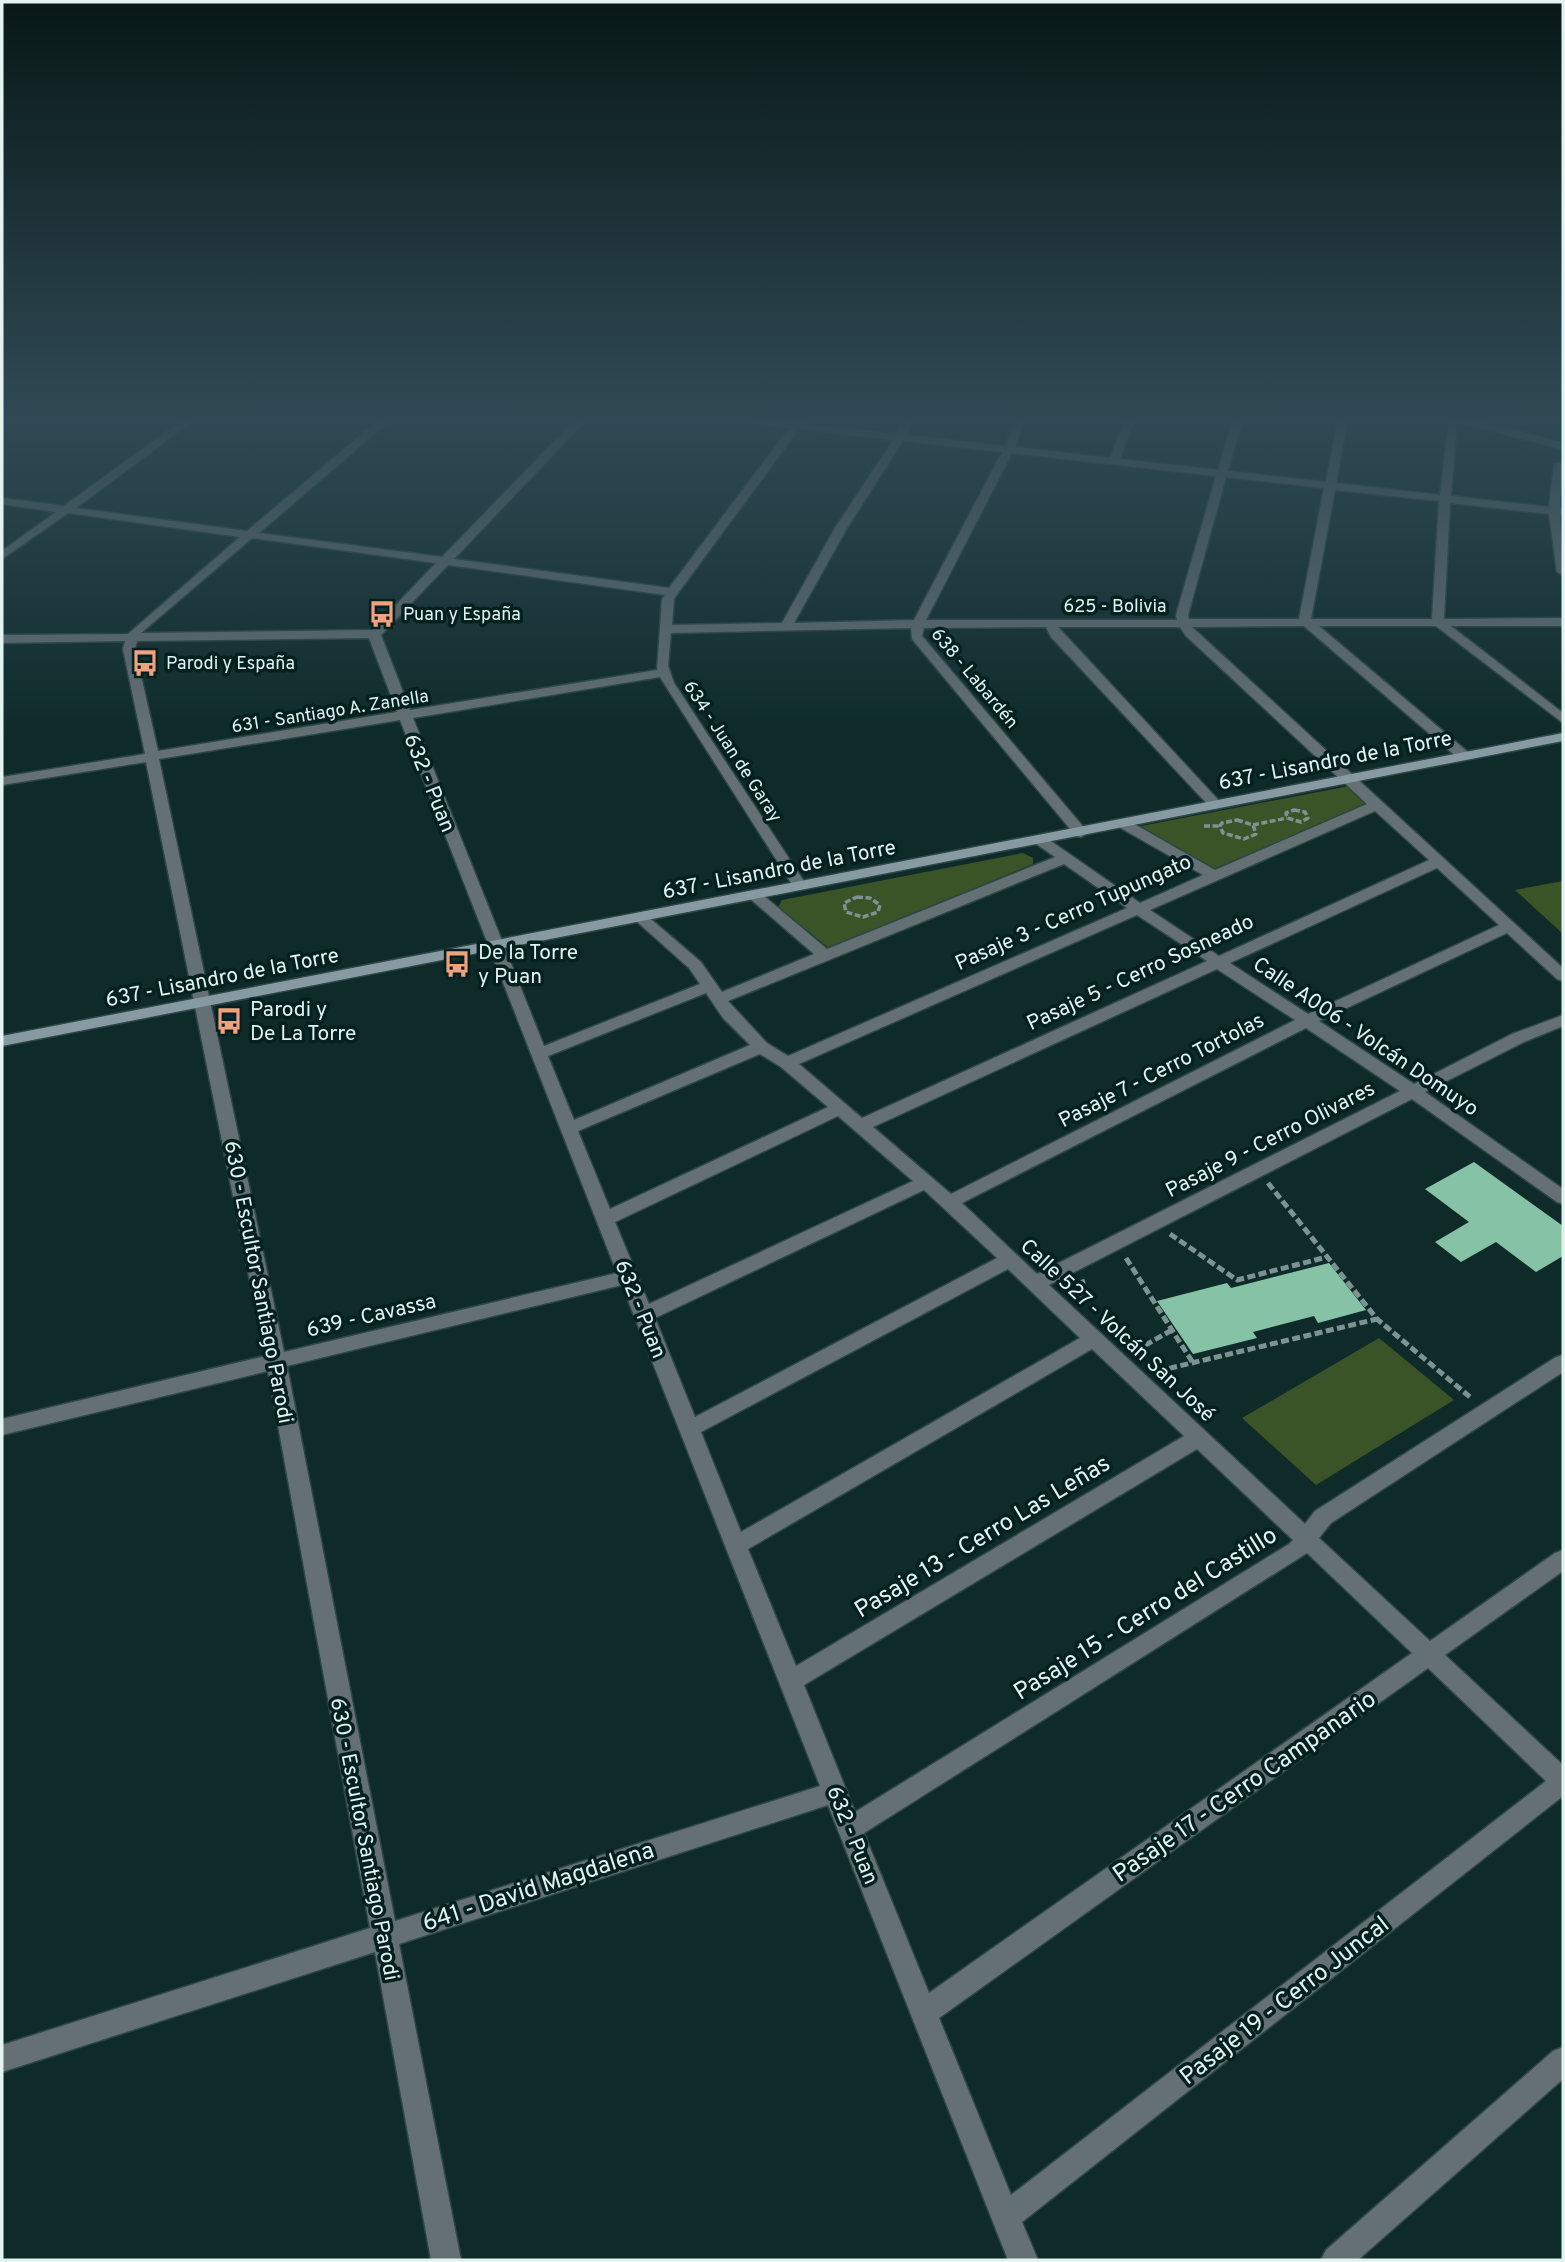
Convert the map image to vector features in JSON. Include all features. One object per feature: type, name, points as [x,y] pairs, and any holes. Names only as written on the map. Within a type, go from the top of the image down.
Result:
[{"type":"street","points":[[2,556],[47,524]]},
{"type":"street","points":[[176,524],[672,592]]},
{"type":"street","points":[[132,637],[264,524]]},
{"type":"street","points":[[2,639],[375,634],[481,524]]},
{"type":"street","name":"634 - Juan de Garay","points":[[723,524],[668,599],[663,673],[800,886]]},
{"type":"street","points":[[786,626],[844,524]]},
{"type":"street","name":"638 - Labardén","points":[[970,524],[918,624],[916,636],[1081,833]]},
{"type":"street","points":[[1208,524],[1182,615],[1190,633],[1563,976]]},
{"type":"street","points":[[1322,524],[1305,621],[1464,756]]},
{"type":"street","points":[[1443,524],[1438,622],[1563,719]]},
{"type":"street","points":[[1559,524],[1558,550],[1563,572]]},
{"type":"street","points":[[1547,622],[1563,633]]},
{"type":"street","name":"625 - Bolivia","points":[[666,629],[918,624],[1563,622]]},
{"type":"street","points":[[1050,624],[1055,634],[1216,805]]},
{"type":"street","name":"632 - Puan","points":[[375,634],[374,639],[495,945],[1023,2260]]},
{"type":"street","name":"630 - Escultor Santiago Parodi","points":[[132,637],[129,649],[204,1001],[276,1361],[446,2260]]},
{"type":"street","name":"631 - Santiago A. Zanella","points":[[2,781],[663,673]]},
{"type":"street","name":"637 - Lisandro de la Torre","points":[[2,1041],[1563,737]]},
{"type":"street","name":"Pasaje 3 - Cerro Tupungato","points":[[787,1063],[1378,804]]},
{"type":"street","points":[[1124,824],[1213,875]]},
{"type":"street","name":"Calle A006 - Volcán Domuyo","points":[[1040,840],[1137,908],[1414,1092],[1563,1198]]},
{"type":"street","points":[[539,1054],[825,956],[1065,858]]},
{"type":"street","name":"Pasaje 5 - Cerro Sosneado","points":[[861,1126],[1216,961],[1440,861]]},
{"type":"street","points":[[753,894],[825,956]]},
{"type":"street","name":"Calle 527 - Volcán San José","points":[[640,917],[695,965],[713,993],[761,1047],[787,1063],[949,1202],[1094,1339],[1125,1352],[1200,1437],[1563,1782]]},
{"type":"street","name":"Pasaje 7 - Cerro Tortolas","points":[[949,1202],[1308,1020],[1508,927]]},
{"type":"street","name":"Pasaje 9 - Cerro Olivares","points":[[1036,1283],[1116,1243],[1157,1232],[1263,1177],[1414,1092],[1518,1038],[1563,1020]]},
{"type":"street","points":[[570,1128],[761,1047]]},
{"type":"street","points":[[605,1219],[841,1108]]},
{"type":"street","points":[[645,1315],[925,1182]]},
{"type":"street","points":[[689,1429],[1010,1260]]},
{"type":"street","name":"639 - Cavassa","points":[[2,1427],[628,1277]]},
{"type":"street","points":[[735,1546],[1094,1339]]},
{"type":"street","name":"Pasaje 15 - Cerro del Castillo","points":[[850,1828],[1297,1550],[1323,1517],[1479,1404],[1563,1362]]},
{"type":"street","name":"Pasaje 13 - Cerro Las Leñas","points":[[790,1681],[1200,1437]]},
{"type":"street","name":"Pasaje 17 - Cerro Campanario","points":[[924,2013],[1563,1559]]},
{"type":"street","name":"Pasaje 19 - Cerro Juncal","points":[[1006,2217],[1563,1782]]},
{"type":"street","name":"641 - David Magdalena","points":[[2,2059],[835,1792]]},
{"type":"street","points":[[1336,2260],[1563,2061]]},
{"type":"path","points":[[1254,825],[1256,834],[1244,839],[1227,836],[1220,830],[1222,823],[1231,820],[1254,825],[1287,818],[1301,822],[1309,816],[1302,811],[1291,810],[1285,814],[1287,818]]},
{"type":"path","points":[[868,897],[878,901],[880,909],[874,915],[856,917],[844,909],[847,900],[868,897]]},
{"type":"path","points":[[1263,1177],[1280,1178]]},
{"type":"path","points":[[1256,1190],[1263,1177]]},
{"type":"path","points":[[1263,1177],[1377,1319],[1479,1404]]},
{"type":"path","points":[[1157,1232],[1172,1235],[1184,1229]]},
{"type":"path","points":[[1157,1232],[1172,1235],[1237,1280],[1327,1257]]},
{"type":"path","points":[[1116,1243],[1193,1363]]},
{"type":"path","points":[[1115,1265],[1138,1253]]},
{"type":"path","points":[[1081,1305],[1082,1282],[1093,1276]]},
{"type":"path","points":[[1145,1374],[1377,1319]]},
{"type":"path","points":[[1164,1382],[1145,1374],[1125,1352],[1172,1330]]},
{"type":"path","points":[[1460,1405],[1479,1404]]},
{"type":"green space","points":[[1349,786],[1367,805],[1211,870],[1136,827]]},
{"type":"green space","points":[[1023,853],[1033,858],[1033,864],[830,949],[778,907],[782,900]]},
{"type":"green space","points":[[1563,881],[1563,934],[1515,890]]},
{"type":"green space","points":[[1379,1338],[1454,1400],[1316,1485],[1242,1418]]},
{"type":"building","points":[[1474,1162],[1563,1226],[1563,1256],[1536,1272],[1496,1242],[1461,1262],[1435,1242],[1469,1222],[1425,1189]]},
{"type":"building","points":[[1329,1263],[1366,1310],[1318,1323],[1314,1316],[1253,1332],[1257,1338],[1193,1354],[1157,1301],[1227,1283],[1231,1288]]},
{"type":"place","name":"Puan y España","points":[[382,614]]},
{"type":"place","name":"Parodi y España","points":[[145,663]]},
{"type":"place","name":"De la Torre y Puan","points":[[457,964]]},
{"type":"place","name":"Parodi y De La Torre","points":[[229,1021]]}]
